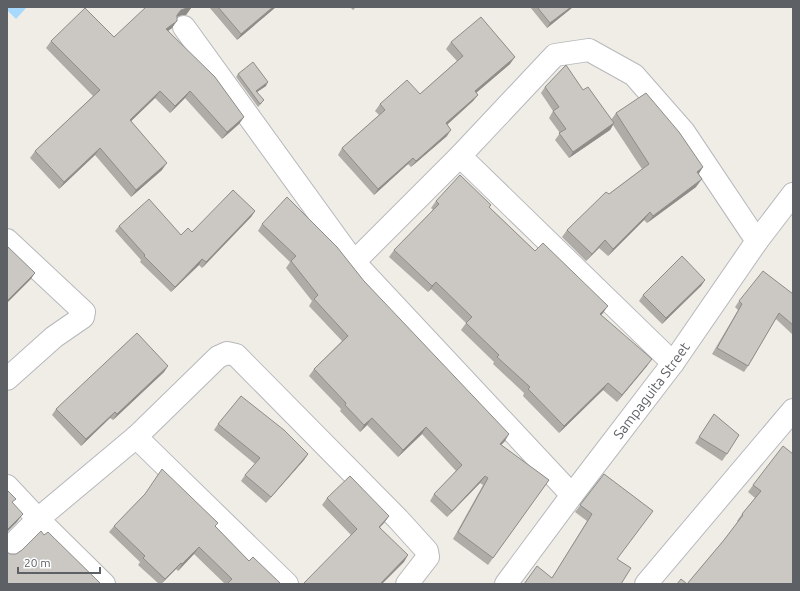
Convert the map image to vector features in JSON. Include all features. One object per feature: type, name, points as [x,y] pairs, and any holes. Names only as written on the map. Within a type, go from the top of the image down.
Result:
[{"type":"street","points":[[184,27],[354,262],[572,495]]},
{"type":"street","points":[[354,262],[460,156],[555,55],[589,50],[634,76],[679,126],[757,241]]},
{"type":"street","points":[[460,156],[673,363]]},
{"type":"street","name":"Sampaguita Street","points":[[506,584],[673,363],[757,241],[793,194]]},
{"type":"street","points":[[7,240],[84,312],[83,317],[54,337],[7,380]]},
{"type":"street","points":[[7,550],[38,519],[136,438],[218,357],[227,353],[236,355],[398,519],[427,551],[428,557],[407,584]]},
{"type":"street","points":[[646,584],[793,410]]},
{"type":"street","points":[[136,438],[287,584]]},
{"type":"street","points":[[7,486],[104,584]]},
{"type":"water","points":[[7,7],[27,7],[16,19],[7,10]]},
{"type":"building","points":[[146,7],[191,8],[181,10],[177,15],[177,21],[166,29],[215,77],[244,117],[227,132],[190,91],[175,106],[160,91],[130,120],[167,163],[136,190],[100,148],[64,182],[35,151],[100,90],[51,41],[85,8],[114,37]]},
{"type":"building","points":[[218,7],[273,7],[241,34]]},
{"type":"building","points":[[537,7],[571,7],[550,23]]},
{"type":"building","points":[[481,17],[515,57],[475,91],[478,95],[446,123],[451,130],[416,161],[413,158],[378,189],[342,148],[385,110],[380,104],[407,80],[420,94],[463,56],[451,42]]},
{"type":"building","points":[[253,62],[268,82],[256,91],[264,100],[260,104],[238,74]]},
{"type":"building","points":[[566,65],[583,90],[588,87],[614,123],[573,152],[559,133],[566,129],[553,111],[559,107],[545,87]]},
{"type":"building","points":[[646,93],[679,132],[703,167],[697,172],[702,179],[653,216],[650,212],[613,249],[605,240],[592,254],[567,230],[606,192],[609,194],[649,164],[616,113]]},
{"type":"building","points":[[460,175],[491,205],[489,207],[535,251],[543,243],[608,306],[600,314],[652,359],[622,395],[608,383],[564,426],[528,389],[530,387],[497,357],[499,355],[466,323],[472,317],[436,282],[432,286],[394,250],[439,204],[436,201]]},
{"type":"building","points":[[233,190],[255,211],[206,262],[202,259],[175,287],[144,256],[145,255],[119,226],[149,199],[181,235],[188,228],[192,232]]},
{"type":"building","points":[[287,197],[337,247],[364,281],[509,434],[500,444],[549,480],[493,558],[458,532],[488,478],[485,476],[452,511],[434,494],[462,465],[426,427],[403,450],[372,418],[364,425],[345,405],[346,403],[314,369],[348,336],[314,299],[318,295],[291,261],[296,256],[262,224]]},
{"type":"building","points":[[7,246],[35,273],[7,301]]},
{"type":"building","points":[[682,256],[705,280],[666,318],[643,295]]},
{"type":"building","points":[[763,271],[793,294],[793,325],[779,313],[748,366],[717,348],[742,304],[739,301]]},
{"type":"building","points":[[137,333],[168,366],[117,414],[115,412],[86,439],[56,409]]},
{"type":"building","points":[[241,396],[284,430],[308,454],[271,497],[245,475],[260,458],[218,424]]},
{"type":"building","points":[[714,414],[739,435],[727,454],[699,437]]},
{"type":"building","points":[[783,446],[793,454],[793,584],[687,584],[724,540],[743,515],[742,514],[761,491],[753,485]]},
{"type":"building","points":[[162,469],[218,523],[215,526],[249,561],[253,557],[281,584],[229,584],[228,583],[232,579],[199,547],[165,579],[143,558],[145,556],[114,526],[145,494]]},
{"type":"building","points":[[604,474],[653,511],[617,559],[631,568],[621,584],[524,584],[537,566],[552,578],[592,514],[580,505]]},
{"type":"building","points":[[350,476],[389,516],[379,527],[408,555],[380,584],[303,584],[357,529],[327,498]]},
{"type":"building","points":[[7,490],[16,499],[12,502],[23,514],[7,530]]},
{"type":"building","points":[[41,531],[44,535],[48,532],[101,584],[7,584],[7,552],[10,554],[16,554]]},
{"type":"building","points":[[681,579],[687,584],[677,584]]}]
